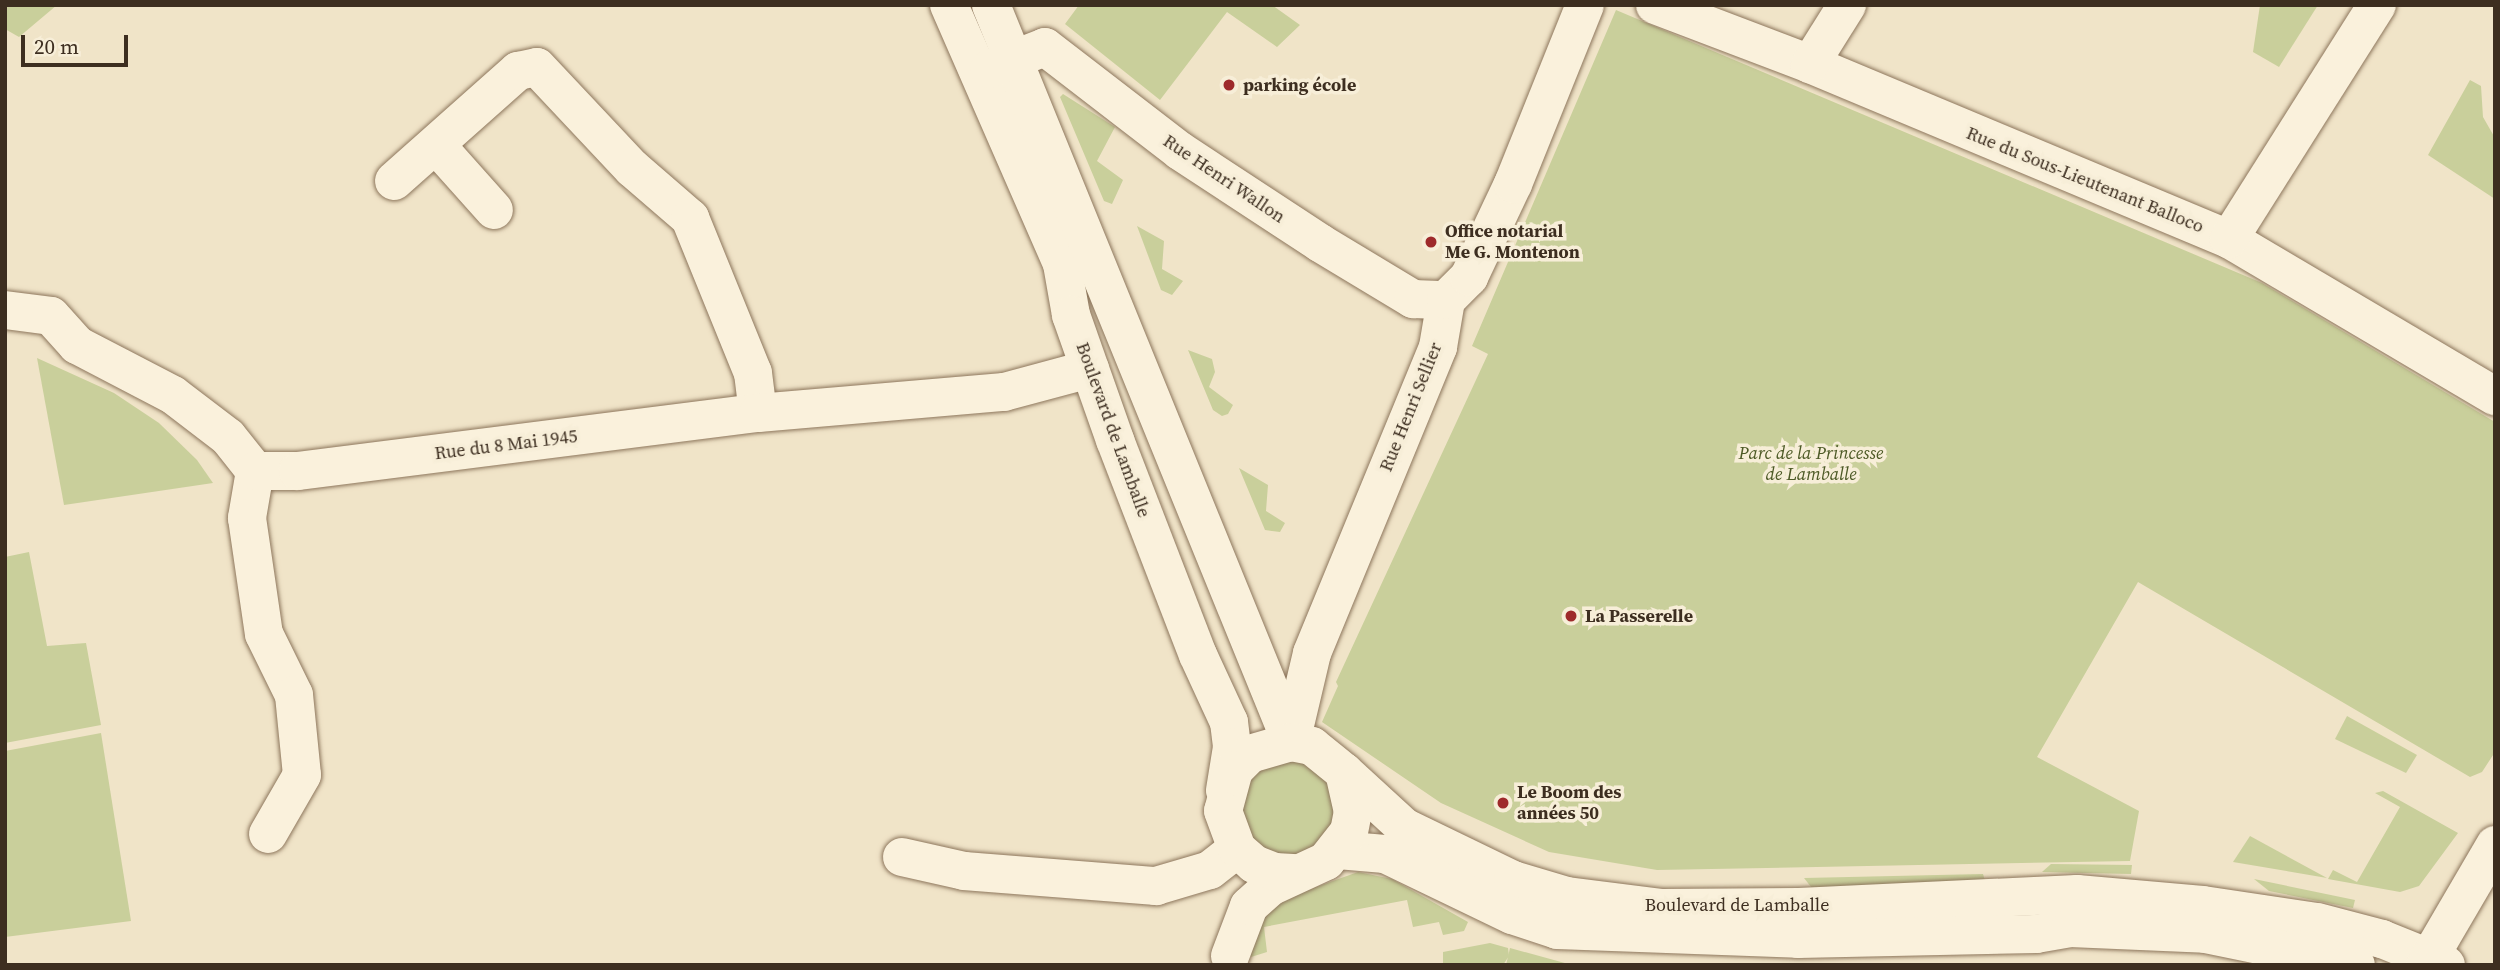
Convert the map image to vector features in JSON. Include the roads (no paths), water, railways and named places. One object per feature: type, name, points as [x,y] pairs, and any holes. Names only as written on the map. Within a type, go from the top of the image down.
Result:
[{"type":"street","name":"Boulevard de Lamballe","points":[[948,5],[996,66],[1291,742]]},
{"type":"street","name":"Boulevard de Lamballe","points":[[991,5],[996,66],[1062,264],[1071,315],[1198,654],[1229,722],[1232,747],[1226,790]]},
{"type":"street","points":[[1446,300],[1469,277],[1513,184],[1585,5]]},
{"type":"street","name":"Rue du Sous-Lieutenant Balloco","points":[[1655,5],[1810,64],[2229,239],[2495,396]]},
{"type":"street","points":[[1810,64],[1847,5]]},
{"type":"street","points":[[2229,239],[2376,5]]},
{"type":"street","name":"Rue Henri Wallon","points":[[996,66],[1045,47],[1180,151],[1309,236],[1413,299],[1446,300]]},
{"type":"street","points":[[394,181],[518,71],[537,67],[632,168],[669,196],[695,231],[753,373],[758,413]]},
{"type":"street","points":[[436,145],[494,210]]},
{"type":"street","name":"Rue Henri Sellier","points":[[1291,742],[1311,653],[1438,347],[1446,300]]},
{"type":"street","points":[[5,310],[51,316],[77,345],[173,395],[228,437],[255,471],[247,518],[264,634],[293,695],[302,775],[268,834]]},
{"type":"street","name":"Rue du 8 Mai 1945","points":[[255,471],[298,471],[758,413],[1004,392],[1090,369]]},
{"type":"street","points":[[1291,742],[1312,746],[1344,772],[1353,812],[1349,832],[1338,850],[1326,861],[1270,887],[1249,906],[1231,960],[1226,790],[1234,770],[1250,754],[1291,742]]},
{"type":"street","name":"Boulevard de Lamballe","points":[[1344,772],[1404,827],[1513,880],[1567,896],[1662,908],[1997,932],[2036,934],[2070,928],[2205,934],[2356,965]]},
{"type":"street","points":[[2433,962],[2495,845]]},
{"type":"street","name":"Boulevard de Lamballe","points":[[1338,850],[1385,854],[1512,915],[1557,930],[1798,939],[1997,932],[2077,894],[2203,905],[2317,922],[2382,939],[2433,962]]},
{"type":"street","points":[[902,857],[964,871],[1156,886],[1195,876],[1230,856],[1275,872],[1297,873]]},
{"type":"place","name":"parking école","points":[[1229,85]]},
{"type":"place","name":"Office notarial Me G. Montenon","points":[[1431,242]]},
{"type":"place","name":"La Passerelle","points":[[1571,616]]},
{"type":"place","name":"Le Boom des années 50","points":[[1503,803]]},
{"type":"park label","name":"Parc de la Princesse de Lamballe","points":[[1811,464]]}]
